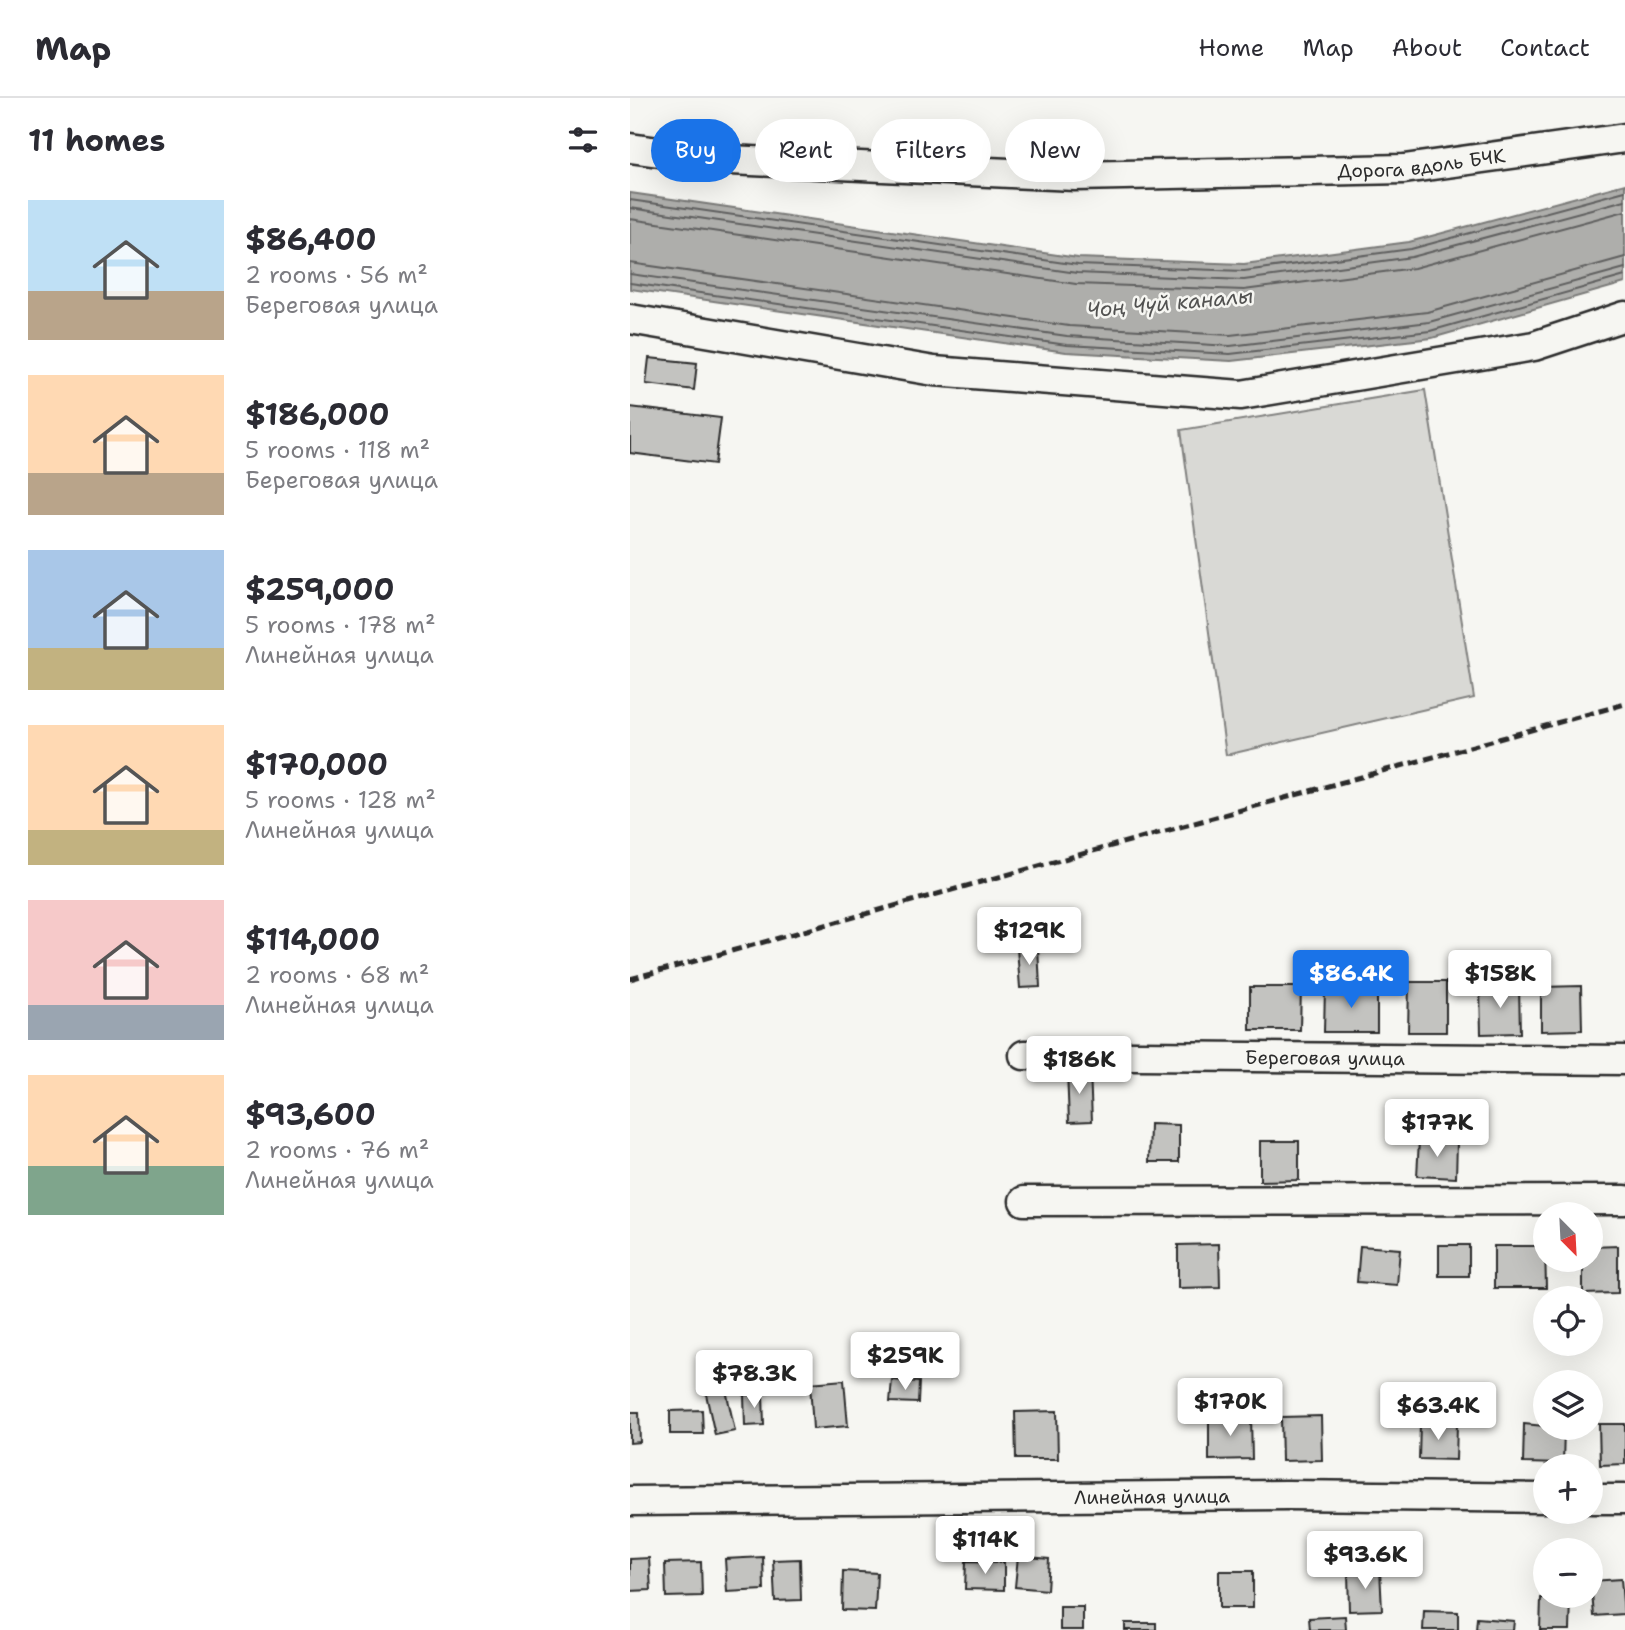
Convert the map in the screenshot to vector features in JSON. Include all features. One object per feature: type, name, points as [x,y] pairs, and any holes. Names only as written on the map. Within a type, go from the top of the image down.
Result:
[{"type":"street","name":"Дорога вдоль БЧК","points":[[630,148],[709,159],[1074,176],[1404,169],[1625,138]]},
{"type":"street","points":[[630,319],[934,371],[1241,395],[1534,346],[1625,316]]},
{"type":"street","name":"Береговая улица","points":[[1024,1055],[1625,1060]]},
{"type":"street","points":[[1024,1201],[1625,1200]]},
{"type":"street","name":"Линейная улица","points":[[630,1501],[1287,1495],[1533,1498]]},
{"type":"street","points":[[1603,1499],[1625,1499]]},
{"type":"shaded area","points":[[1425,390],[1474,698],[1226,755],[1181,430]]},
{"type":"water","name":"Чоң Чүй каналы","points":[[1625,184],[1625,283],[1432,338],[1231,361],[1066,352],[630,289],[630,193],[1078,258],[1244,264],[1409,242]]},
{"type":"building","points":[[649,358],[697,363],[694,390],[646,384]]},
{"type":"building","points":[[630,407],[721,418],[715,464],[630,453]]},
{"type":"building","points":[[1038,947],[1040,987],[1020,988],[1017,948]]},
{"type":"building","points":[[1409,982],[1446,982],[1446,1032],[1408,1032]]},
{"type":"building","points":[[1519,986],[1520,1033],[1481,1034],[1480,987]]},
{"type":"building","points":[[1581,986],[1582,1030],[1541,1031],[1541,987]]},
{"type":"building","points":[[1250,987],[1301,987],[1300,1030],[1250,1030]]},
{"type":"building","points":[[1325,987],[1377,987],[1377,1032],[1324,1032]]},
{"type":"building","points":[[1090,1069],[1092,1121],[1069,1122],[1067,1070]]},
{"type":"building","points":[[1150,1124],[1179,1125],[1179,1162],[1149,1162]]},
{"type":"building","points":[[1419,1140],[1457,1142],[1456,1178],[1417,1176]]},
{"type":"building","points":[[1260,1141],[1299,1141],[1299,1180],[1260,1181]]},
{"type":"building","points":[[1219,1244],[1220,1287],[1178,1288],[1178,1245]]},
{"type":"building","points":[[1439,1245],[1469,1245],[1469,1276],[1439,1276]]},
{"type":"building","points":[[1360,1246],[1400,1249],[1397,1285],[1357,1282]]},
{"type":"building","points":[[1494,1246],[1533,1246],[1533,1272],[1546,1272],[1546,1286],[1494,1288]]},
{"type":"building","points":[[1618,1246],[1618,1293],[1603,1293],[1603,1286],[1583,1286],[1583,1272],[1603,1272],[1603,1247]]},
{"type":"building","points":[[844,1380],[848,1426],[813,1429],[810,1383]]},
{"type":"building","points":[[892,1380],[919,1382],[918,1403],[890,1402]]},
{"type":"building","points":[[726,1390],[735,1431],[715,1435],[706,1394]]},
{"type":"building","points":[[763,1394],[764,1425],[745,1426],[744,1395]]},
{"type":"building","points":[[702,1410],[703,1434],[670,1434],[670,1411]]},
{"type":"building","points":[[1057,1411],[1058,1459],[1016,1459],[1015,1412]]},
{"type":"building","points":[[630,1412],[639,1412],[640,1442],[630,1443]]},
{"type":"building","points":[[1251,1416],[1252,1459],[1209,1460],[1209,1417]]},
{"type":"building","points":[[1321,1416],[1322,1460],[1282,1461],[1281,1417]]},
{"type":"building","points":[[1420,1423],[1457,1424],[1456,1460],[1419,1459]]},
{"type":"building","points":[[1524,1424],[1533,1425],[1533,1440],[1564,1440],[1563,1454],[1533,1454],[1533,1463],[1523,1463]]},
{"type":"building","points":[[1603,1424],[1625,1424],[1625,1464],[1603,1465],[1603,1454],[1600,1454]]},
{"type":"building","points":[[1018,1556],[1049,1559],[1047,1590],[1015,1587]]},
{"type":"building","points":[[763,1557],[764,1590],[727,1592],[725,1559]]},
{"type":"building","points":[[649,1558],[651,1590],[630,1591],[630,1559]]},
{"type":"building","points":[[800,1559],[801,1600],[775,1601],[773,1560]]},
{"type":"building","points":[[966,1561],[1004,1562],[1004,1590],[965,1589]]},
{"type":"building","points":[[701,1562],[702,1596],[666,1597],[665,1563]]},
{"type":"building","points":[[1380,1570],[1382,1610],[1349,1611],[1348,1572]]},
{"type":"building","points":[[843,1571],[877,1573],[875,1611],[842,1610]]},
{"type":"building","points":[[1219,1571],[1253,1571],[1253,1608],[1219,1608]]},
{"type":"building","points":[[1621,1579],[1624,1614],[1594,1616],[1593,1608],[1603,1608],[1603,1580]]},
{"type":"building","points":[[1060,1607],[1083,1607],[1083,1630],[1060,1630]]},
{"type":"building","points":[[1541,1608],[1571,1608],[1570,1630],[1540,1630]]},
{"type":"building","points":[[1424,1611],[1458,1612],[1458,1630],[1423,1630]]},
{"type":"building","points":[[1345,1616],[1346,1630],[1310,1630],[1309,1618]]},
{"type":"building","points":[[1477,1618],[1514,1621],[1513,1630],[1476,1630]]},
{"type":"building","points":[[1125,1623],[1156,1623],[1156,1630],[1125,1630]]},
{"type":"railway","points":[[630,979],[1625,704]]}]
